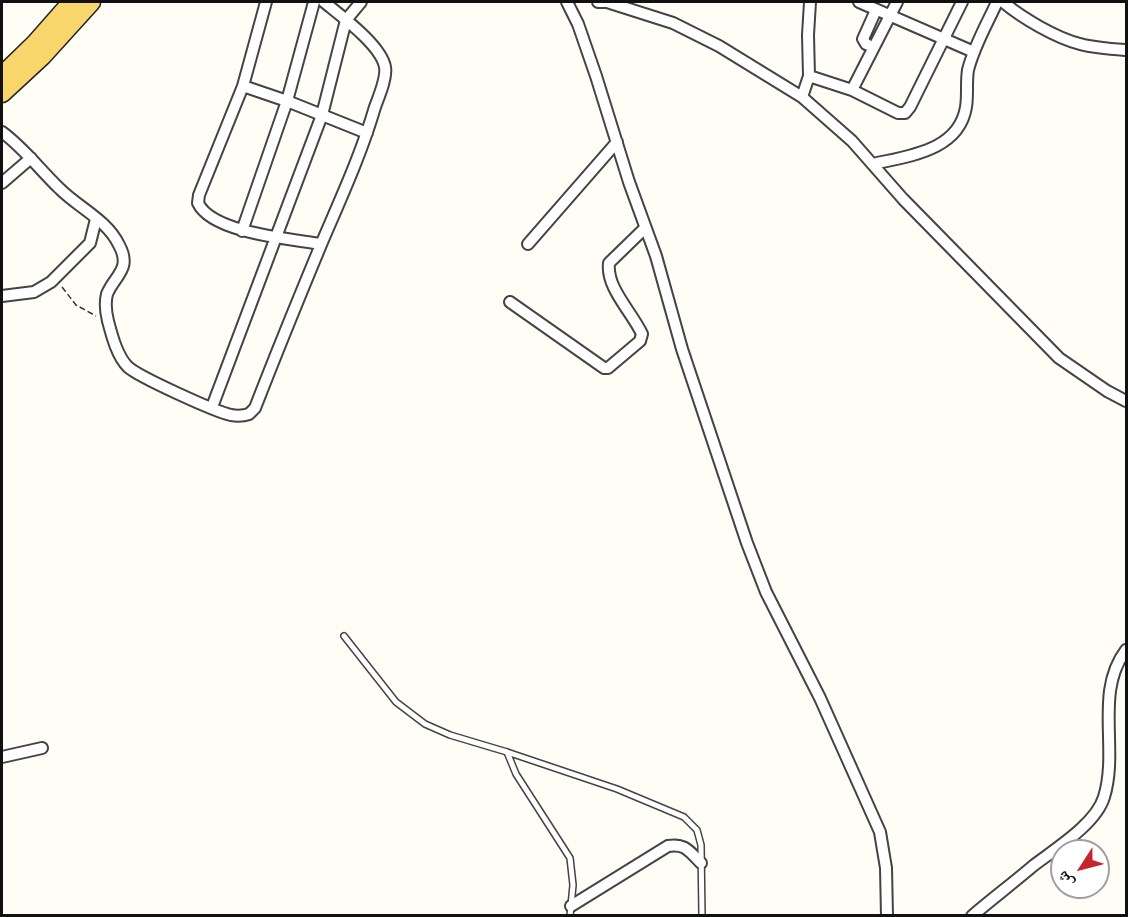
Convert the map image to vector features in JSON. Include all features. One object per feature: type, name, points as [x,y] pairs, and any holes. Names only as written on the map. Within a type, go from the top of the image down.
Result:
[{"type":"main road","points":[[2,76],[36,43],[72,2]]},
{"type":"main road","points":[[2,93],[36,62],[91,2]]},
{"type":"street","points":[[267,2],[243,86],[199,195],[198,203],[206,214],[243,231],[262,236],[278,236],[321,244]]},
{"type":"street","points":[[243,231],[287,100],[314,2]]},
{"type":"street","points":[[2,132],[19,145],[60,190],[104,224],[114,237],[123,255],[122,272],[107,294],[108,321],[118,351],[129,368],[230,415],[239,416],[252,412],[339,206],[367,133],[386,71],[383,59],[376,50],[324,2]]},
{"type":"street","points":[[212,407],[322,116],[346,20],[361,2]]},
{"type":"street","points":[[567,2],[578,24],[656,256],[682,349],[758,573],[788,638],[820,698],[880,832],[886,868],[887,915]]},
{"type":"street","points":[[598,2],[607,2],[673,22],[719,46],[802,97],[852,141],[903,199],[1059,358],[1107,391],[1126,401]]},
{"type":"street","points":[[802,97],[809,76],[807,35],[810,2]]},
{"type":"street","points":[[859,2],[974,52]]},
{"type":"street","points":[[852,90],[897,2]]},
{"type":"street","points":[[809,76],[852,90],[898,113],[905,112],[962,2]]},
{"type":"street","points":[[873,164],[934,149],[950,138],[959,126],[966,108],[968,71],[974,52],[997,2]]},
{"type":"street","points":[[1003,2],[1067,40],[1093,47],[1126,50]]},
{"type":"street","points":[[873,47],[866,44],[863,39],[876,10]]},
{"type":"street","points":[[243,86],[287,100],[367,133]]},
{"type":"street","points":[[528,243],[617,142]]},
{"type":"street","points":[[2,183],[31,158]]},
{"type":"street","points":[[2,296],[34,292],[47,286],[90,243],[96,219]]},
{"type":"street","points":[[510,303],[604,368],[608,368],[640,341],[642,334],[612,282],[608,271],[609,262],[645,228]]},
{"type":"street","points":[[972,915],[1077,832],[1095,814],[1104,797],[1108,771],[1110,690],[1114,668],[1126,650]]},
{"type":"street","points":[[2,757],[42,748]]},
{"type":"street","points":[[570,911],[668,846],[678,844],[686,848],[701,863]]},
{"type":"lane","points":[[344,636],[405,711],[443,732],[617,789],[684,817],[692,823],[699,837],[702,915]]},
{"type":"lane","points":[[507,752],[516,774],[570,858],[573,876],[570,911]]},
{"type":"path","points":[[56,278],[76,305],[108,321]]}]
